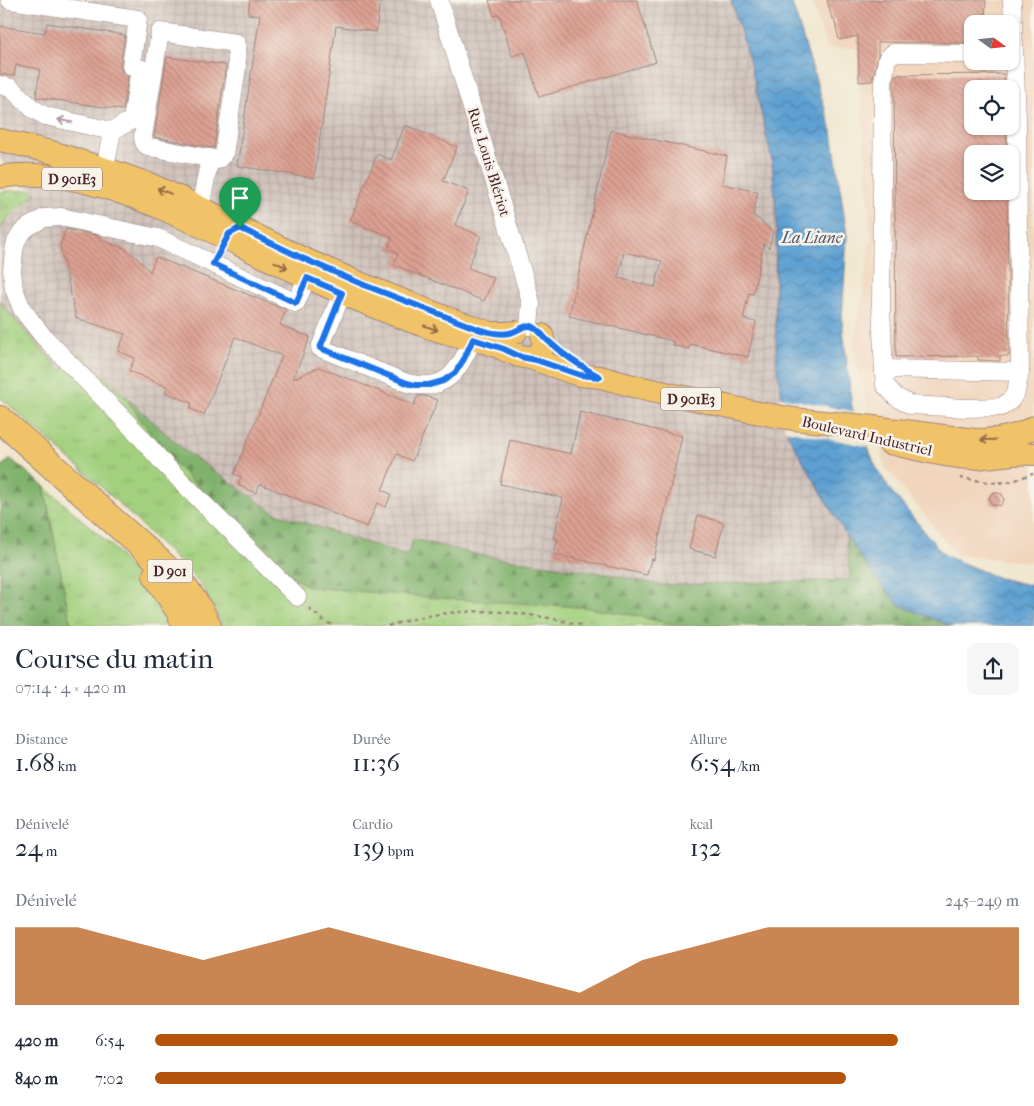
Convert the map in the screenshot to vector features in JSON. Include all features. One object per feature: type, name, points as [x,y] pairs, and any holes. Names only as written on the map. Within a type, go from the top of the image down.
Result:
[{"type":"highway","name":"D 901","points":[[0,419],[120,527],[161,561],[195,601],[208,626]]},
{"type":"highway","name":"D 901","points":[[0,423],[25,441]]},
{"type":"highway","name":"D 901","points":[[120,527],[147,561],[186,626]]},
{"type":"main road","name":"D 901E3","points":[[0,140],[48,151],[149,184],[200,208],[233,233],[307,278],[350,288],[478,329],[496,333],[529,331]]},
{"type":"main road","name":"D 901E3","points":[[0,163],[19,160],[44,160],[78,163],[102,168]]},
{"type":"main road","name":"D 901E3","points":[[0,177],[39,175],[88,183],[302,258],[350,288],[415,323],[496,346],[580,375],[600,377]]},
{"type":"main road","points":[[524,357],[536,356],[544,344],[529,331]]},
{"type":"main road","points":[[529,331],[571,360],[600,377]]},
{"type":"main road","name":"Boulevard Industriel","points":[[600,377],[687,398],[874,433],[983,440],[1008,438],[1034,427]]},
{"type":"main road","name":"Boulevard Industriel","points":[[874,433],[934,452],[968,458],[1016,453],[1034,454]]},
{"type":"street","points":[[0,85],[10,88],[33,109],[46,116],[112,131],[132,120],[140,68],[131,66],[138,18],[10,0]]},
{"type":"street","name":"Rue Louis Blériot","points":[[439,0],[528,291],[531,304],[529,331]]},
{"type":"street","points":[[1012,0],[1012,15]]},
{"type":"street","points":[[160,32],[236,43],[237,68],[224,154],[218,160],[210,158],[150,147],[146,146],[143,142],[160,32]]},
{"type":"street","points":[[964,54],[892,53],[887,59],[882,81],[881,306],[885,385],[896,397],[911,405],[964,408],[1001,407],[1010,401],[1016,392],[1020,372],[1019,273],[1026,235],[1013,70]]},
{"type":"street","points":[[102,168],[112,131]]},
{"type":"street","points":[[200,208],[210,158]]},
{"type":"street","points":[[297,597],[165,465],[44,336],[22,308],[18,299],[13,280],[12,260],[20,234],[36,222],[52,217],[61,217],[158,238],[296,303],[307,278]]},
{"type":"street","points":[[213,264],[233,233]]},
{"type":"street","points":[[350,288],[320,348],[407,383],[429,385],[436,384],[449,377],[460,366],[473,339]]},
{"type":"street","points":[[884,369],[1020,372]]},
{"type":"path","points":[[297,597],[314,613],[334,626]]},
{"type":"path","points":[[388,626],[420,617],[447,613],[486,611],[546,617],[585,626]]},
{"type":"shaded area","points":[[0,0],[731,0],[750,63],[772,161],[788,435],[846,535],[850,580],[660,585],[608,574],[479,555],[414,539],[407,556],[275,513],[184,450],[79,353],[61,371],[6,310],[0,299],[0,231],[3,223],[36,194],[0,159]]},
{"type":"shaded area","points":[[811,0],[1034,0],[1034,563],[957,555],[885,467],[853,352],[871,239],[857,48],[827,48]]},
{"type":"green space","points":[[31,190],[36,194],[6,220],[0,231],[0,193]]},
{"type":"green space","points":[[0,300],[6,310],[61,371],[79,353],[125,396],[164,453],[288,574],[309,587],[583,607],[639,616],[679,626],[222,626],[201,585],[109,494],[0,397]]},
{"type":"green space","points":[[125,396],[184,450],[275,513],[407,556],[413,539],[479,555],[608,574],[660,585],[850,580],[846,535],[873,575],[899,605],[951,626],[679,626],[639,616],[583,607],[450,599],[309,587],[288,574],[164,453]]},
{"type":"green space","points":[[11,459],[44,486],[71,626],[0,626],[0,467]]},
{"type":"green space","points":[[44,486],[114,548],[152,598],[167,626],[71,626]]},
{"type":"water","name":"La Liane","points":[[731,0],[791,0],[832,131],[847,236],[842,320],[852,408],[875,465],[888,487],[946,556],[999,578],[1034,586],[1034,626],[951,626],[899,605],[873,575],[846,535],[788,435],[777,367],[775,292],[777,223],[772,161],[750,63]]},
{"type":"pier","points":[[780,397],[856,412],[871,447],[785,430]]},
{"type":"building","points":[[250,0],[380,0],[376,32],[336,26],[314,178],[237,166],[260,15],[248,14]]},
{"type":"building","points":[[489,0],[637,0],[656,62],[539,97],[525,52],[512,56],[499,14],[494,16]]},
{"type":"building","points":[[827,0],[986,0],[985,15],[964,15],[964,43],[878,42],[878,55],[872,81],[859,82],[858,36],[839,40],[834,18],[832,19]]},
{"type":"building","points":[[47,23],[125,35],[120,65],[122,71],[128,76],[123,110],[36,97],[40,69],[16,65],[14,76],[0,74],[0,26],[45,33]]},
{"type":"building","points":[[167,57],[226,65],[214,148],[154,137]]},
{"type":"building","points":[[1004,74],[1004,80],[964,80],[964,135],[1006,135],[1007,145],[964,145],[964,200],[1007,200],[1009,356],[1000,356],[1000,361],[978,360],[978,356],[896,357],[895,75]]},
{"type":"building","points":[[405,125],[457,147],[443,181],[469,191],[455,225],[481,236],[468,268],[494,278],[484,301],[394,265],[398,253],[388,249],[392,237],[350,221],[377,154],[391,160]]},
{"type":"building","points":[[611,130],[727,156],[722,184],[758,192],[753,215],[773,231],[769,248],[764,243],[753,294],[749,293],[743,319],[756,322],[748,357],[690,344],[689,349],[672,345],[673,341],[569,316]],"holes":[[[624,252],[662,261],[655,287],[618,278]]]},
{"type":"building","points":[[66,229],[96,235],[102,238],[103,241],[124,248],[136,257],[150,272],[156,257],[286,310],[280,325],[310,337],[293,379],[319,367],[414,405],[418,396],[438,400],[412,461],[397,454],[382,490],[391,494],[386,507],[377,503],[367,527],[260,484],[256,493],[238,485],[241,477],[234,474],[282,356],[235,337],[204,415],[190,409],[192,403],[165,392],[168,387],[129,371],[135,358],[118,351],[125,334],[76,318],[60,246]]},
{"type":"building","points":[[580,412],[682,436],[654,560],[651,559],[647,575],[554,554],[558,539],[554,538],[563,498],[500,484],[510,440],[571,454]]},
{"type":"building","points":[[993,492],[1002,494],[1004,500],[1000,506],[991,504],[989,498]]},
{"type":"building","points":[[698,515],[724,523],[715,556],[689,549]]},
{"type":"route","points":[[240,228],[364,285],[478,329],[491,333],[506,333],[516,332],[519,328],[525,326],[534,327],[565,356],[600,377],[580,375],[530,358],[521,357],[504,349],[473,339],[455,373],[436,384],[422,386],[393,378],[320,348],[342,293],[307,278],[296,303],[213,264],[229,234],[240,228]]}]
